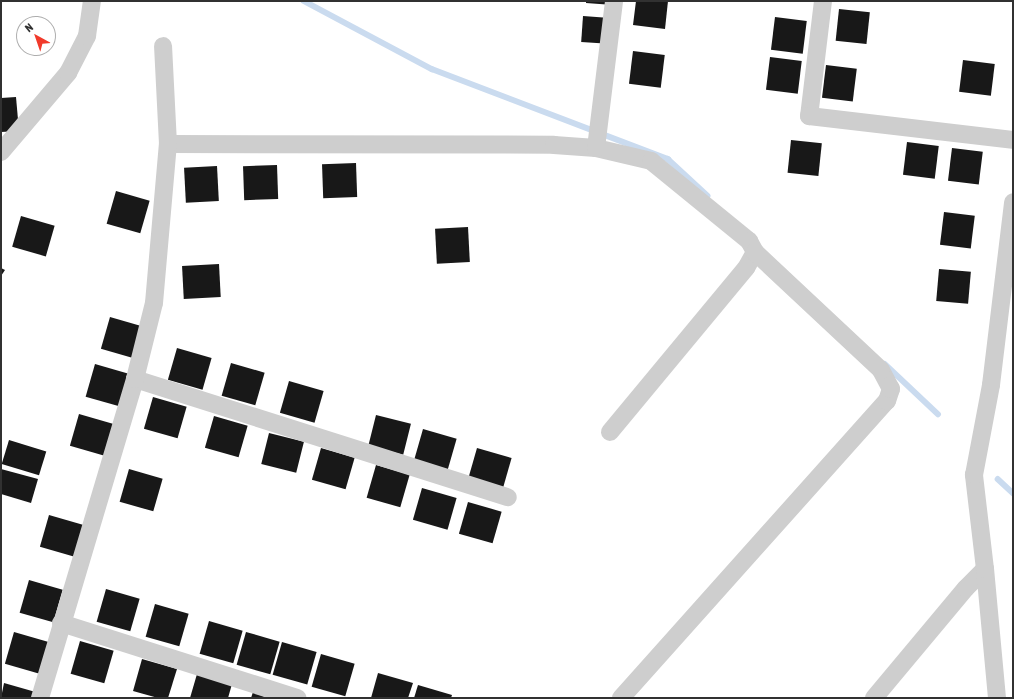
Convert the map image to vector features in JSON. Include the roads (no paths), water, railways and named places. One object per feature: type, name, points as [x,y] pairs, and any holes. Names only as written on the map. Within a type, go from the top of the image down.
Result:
[{"type":"street","points":[[1,152],[68,73],[87,36],[92,1]]},
{"type":"street","points":[[596,148],[614,1]]},
{"type":"street","points":[[823,1],[809,116],[1013,140]]},
{"type":"street","points":[[40,698],[61,623],[135,379],[154,303],[168,144],[162,46]]},
{"type":"street","points":[[168,144],[554,145],[596,148],[651,161],[749,241],[755,252],[881,370],[891,389],[888,401],[621,698]]},
{"type":"street","points":[[997,698],[985,569],[974,475],[991,385],[1013,202]]},
{"type":"street","points":[[610,432],[746,268],[755,252]]},
{"type":"street","points":[[135,379],[508,497]]},
{"type":"street","points":[[874,698],[966,588],[985,569]]},
{"type":"street","points":[[61,623],[297,698]]},
{"type":"waterway","points":[[304,1],[432,69],[668,159],[708,196]]},
{"type":"waterway","points":[[885,364],[938,414]]},
{"type":"waterway","points":[[998,479],[1013,493]]}]
